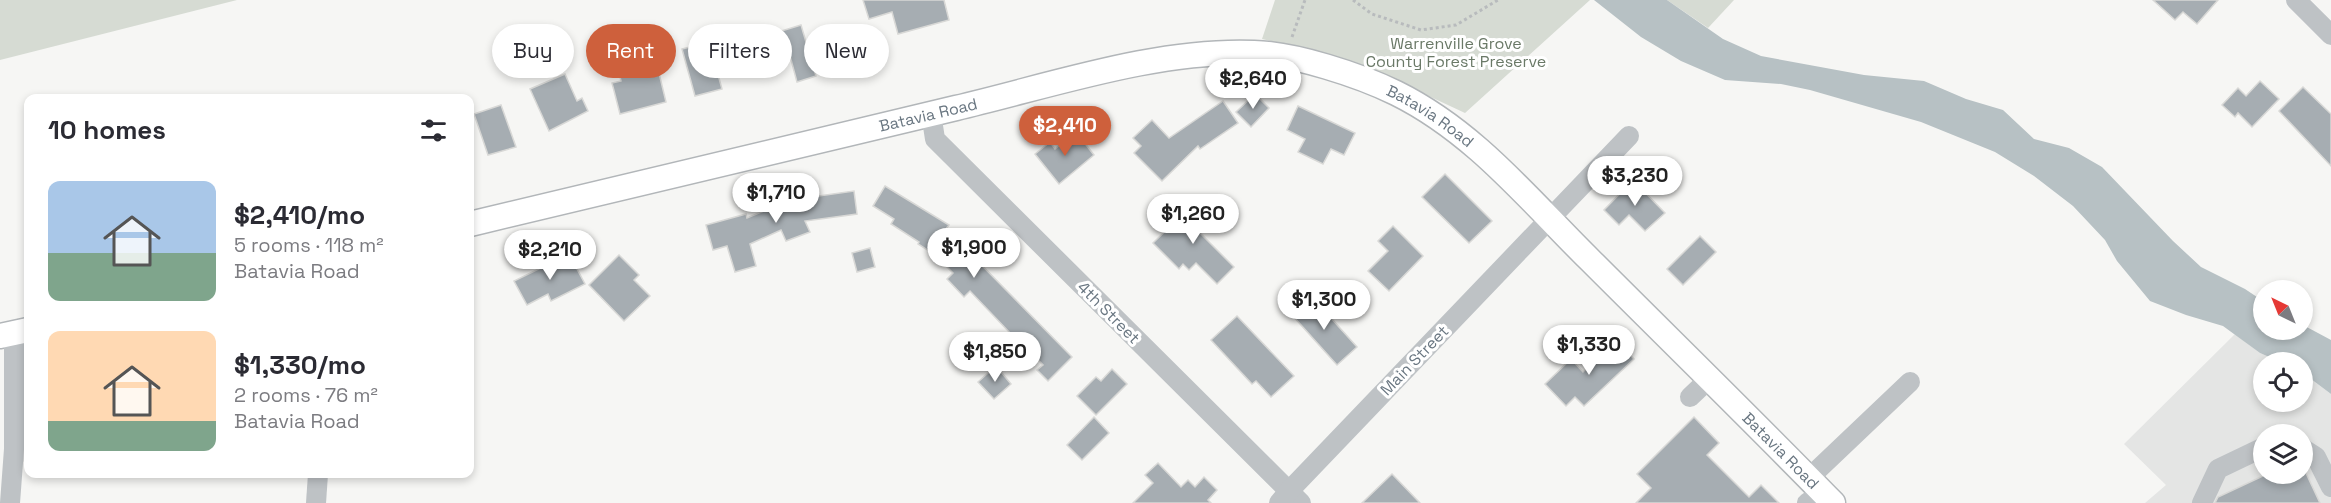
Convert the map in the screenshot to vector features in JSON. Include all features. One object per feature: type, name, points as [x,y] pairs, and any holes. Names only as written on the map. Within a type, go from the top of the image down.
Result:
[{"type":"main road","name":"Batavia Road","points":[[474,223],[931,113],[1151,63],[1199,55],[1253,53],[1286,56],[1325,67],[1395,93],[1445,122],[1479,148],[1524,190],[1818,494]]},
{"type":"street","points":[[2296,0],[2331,35]]},
{"type":"street","name":"4th Street","points":[[931,113],[935,139],[1290,499]]},
{"type":"street","name":"Main Street","points":[[1290,499],[1629,136]]},
{"type":"street","points":[[10,503],[14,449],[14,333]]},
{"type":"street","points":[[1690,397],[1709,379]]},
{"type":"street","points":[[1818,494],[1910,381]]},
{"type":"street","points":[[2202,503],[2218,469],[2253,452]]},
{"type":"street","points":[[2313,455],[2331,487]]},
{"type":"street","points":[[316,503],[318,478]]},
{"type":"path","points":[[1286,56],[1305,0]]},
{"type":"path","points":[[1353,0],[1372,14],[1421,30],[1456,25],[1498,0]]},
{"type":"shaded area","points":[[1594,0],[1667,0],[1723,39],[1761,56],[1864,75],[1924,81],[1966,99],[2003,110],[2034,139],[2069,148],[2102,167],[2201,267],[2253,294],[2253,340],[2313,340],[2313,330],[2331,340],[2331,394],[2313,380],[2313,352],[2259,352],[2223,326],[2150,301],[2117,261],[2105,240],[2073,206],[2034,176],[1995,152],[1921,122],[1810,90],[1781,84],[1725,80],[1681,61],[1641,37]]},
{"type":"shaded area","points":[[2235,334],[2259,352],[2253,352],[2253,412],[2313,412],[2313,380],[2331,394],[2331,503],[2145,503],[2166,485],[2124,444]]},
{"type":"shaded area","points":[[24,410],[24,462],[21,462]]},
{"type":"green space","points":[[0,0],[237,0],[0,60]]},
{"type":"green space","name":"Warrenville Grove County Forest Preserve","points":[[1275,0],[1590,0],[1465,113],[1390,78],[1331,55],[1262,39]]},
{"type":"green space","points":[[1667,0],[1734,0],[1708,28]]},
{"type":"building","points":[[863,0],[944,0],[949,20],[898,34],[892,12],[869,19]]},
{"type":"building","points":[[2153,0],[2218,0],[2197,24],[2183,12],[2175,20]]},
{"type":"building","points":[[801,25],[804,35],[804,78],[810,78],[797,82],[792,63],[792,28]]},
{"type":"building","points":[[688,47],[688,71],[682,49]]},
{"type":"building","points":[[556,78],[567,78],[577,101],[582,98],[588,111],[549,131],[530,89]]},
{"type":"building","points":[[620,78],[660,78],[666,102],[620,114],[612,83],[621,81]]},
{"type":"building","points":[[690,78],[719,78],[722,89],[695,96]]},
{"type":"building","points":[[2260,81],[2279,99],[2252,127],[2238,113],[2235,117],[2222,105],[2238,88],[2246,96]]},
{"type":"building","points":[[2303,87],[2331,114],[2331,166],[2279,111]]},
{"type":"building","points":[[1255,94],[1269,108],[1251,127],[1236,112]]},
{"type":"building","points":[[1223,101],[1238,123],[1200,149],[1198,146],[1162,181],[1134,153],[1141,146],[1133,138],[1152,120],[1169,138]]},
{"type":"building","points":[[501,105],[516,147],[488,155],[474,114]]},
{"type":"building","points":[[1298,106],[1355,133],[1344,155],[1331,149],[1323,164],[1298,152],[1305,139],[1287,130]]},
{"type":"building","points":[[1076,132],[1094,155],[1059,184],[1035,154],[1050,142],[1055,149]]},
{"type":"building","points":[[1445,174],[1492,221],[1469,243],[1422,197]]},
{"type":"building","points":[[1633,180],[1665,213],[1645,231],[1629,215],[1619,225],[1604,210]]},
{"type":"building","points":[[885,186],[949,225],[946,229],[1072,357],[1048,381],[1037,370],[1043,365],[1012,333],[970,291],[964,297],[947,279],[953,273],[934,254],[891,224],[894,219],[873,206]]},
{"type":"building","points":[[854,191],[857,214],[805,221],[810,232],[786,241],[781,230],[750,244],[756,266],[735,272],[727,246],[713,250],[706,225],[746,214],[747,218],[790,200]]},
{"type":"building","points":[[1195,202],[1212,219],[1199,232],[1234,267],[1217,284],[1196,263],[1189,270],[1183,264],[1179,269],[1153,243]]},
{"type":"building","points":[[1393,226],[1423,256],[1389,291],[1368,271],[1388,251],[1378,241]]},
{"type":"building","points":[[1700,236],[1716,252],[1683,285],[1667,269]]},
{"type":"building","points":[[870,248],[875,267],[857,272],[852,253]]},
{"type":"building","points":[[569,254],[585,284],[551,301],[548,294],[527,305],[514,281]]},
{"type":"building","points":[[619,255],[639,275],[634,280],[650,296],[624,321],[589,285]]},
{"type":"building","points":[[1312,297],[1357,347],[1337,365],[1292,315]]},
{"type":"building","points":[[1237,316],[1294,376],[1271,397],[1256,381],[1252,384],[1211,340]]},
{"type":"building","points":[[1616,340],[1634,359],[1584,406],[1575,397],[1566,406],[1545,384],[1571,359],[1583,372]]},
{"type":"building","points":[[996,366],[1011,384],[994,399],[978,382]]},
{"type":"building","points":[[1112,369],[1127,384],[1096,415],[1077,396],[1096,377],[1101,381]]},
{"type":"building","points":[[1094,417],[1109,433],[1082,460],[1067,445]]},
{"type":"building","points":[[1694,417],[1719,443],[1707,455],[1749,497],[1761,485],[1779,503],[1636,503],[1651,488],[1637,474]]},
{"type":"building","points":[[1158,463],[1181,487],[1188,480],[1195,487],[1204,477],[1217,490],[1208,500],[1211,503],[1133,503],[1153,483],[1145,475]]},
{"type":"building","points":[[1392,474],[1420,503],[1362,503]]},
{"type":"building","points":[[2253,481],[2253,484],[2311,484],[2320,503],[2215,503],[2218,497]]}]
